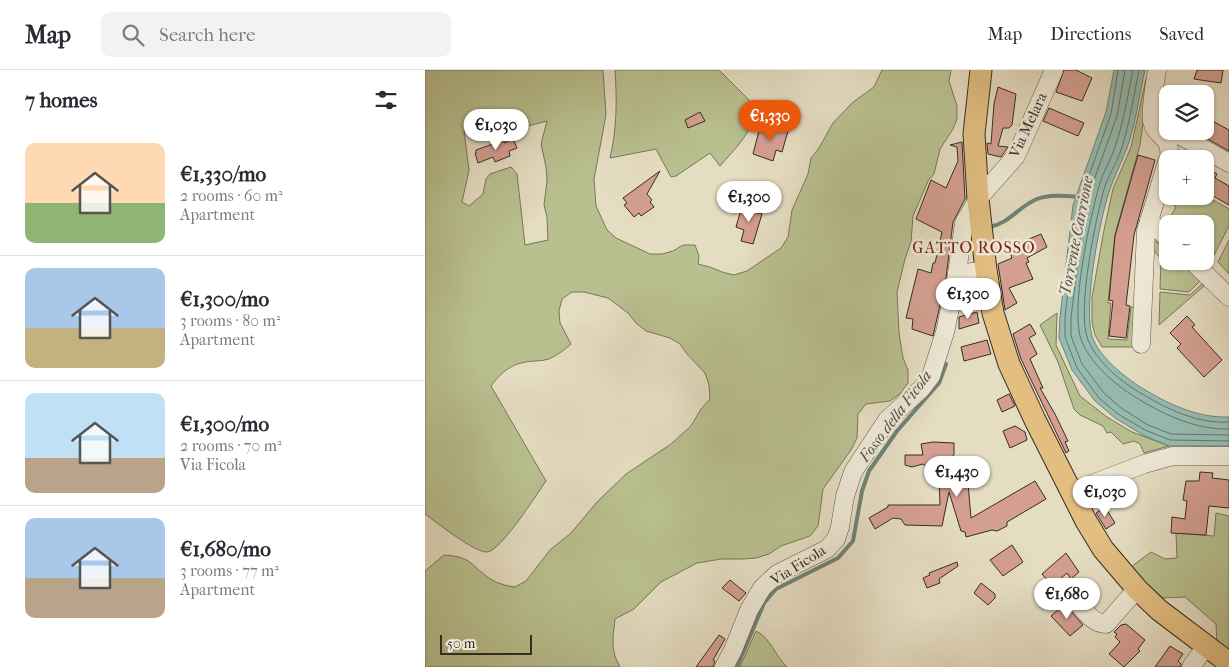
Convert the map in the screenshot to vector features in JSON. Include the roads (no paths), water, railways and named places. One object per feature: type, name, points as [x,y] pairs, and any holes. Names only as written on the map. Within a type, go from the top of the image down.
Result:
[{"type":"main road","points":[[981,70],[974,134],[978,199],[993,313],[1009,364],[1071,492],[1103,549],[1137,589],[1159,610],[1229,663]]},
{"type":"street","name":"Via Melara","points":[[956,280],[964,223],[978,199],[1016,156],[1054,70]]},
{"type":"street","points":[[1157,70],[1152,120],[1154,128],[1165,138],[1169,150]]},
{"type":"street","points":[[1152,120],[1159,124]]},
{"type":"street","points":[[1188,140],[1229,163]]},
{"type":"street","points":[[1141,344],[1146,231],[1159,188]]},
{"type":"street","points":[[1149,220],[1159,230]]},
{"type":"street","points":[[956,280],[967,273],[986,270]]},
{"type":"street","points":[[1201,270],[1229,297]]},
{"type":"street","name":"Via Ficola","points":[[725,667],[749,610],[762,588],[777,574],[827,549],[836,539],[841,527],[845,496],[853,472],[887,420],[921,389],[931,376],[945,332],[956,280]]},
{"type":"street","points":[[1071,492],[1144,464],[1173,456],[1229,456]]},
{"type":"street","points":[[1076,602],[1091,618],[1100,624],[1106,624],[1137,589]]},
{"type":"street","points":[[1191,667],[1207,646]]},
{"type":"water","name":"Torrente Carrione","points":[[1114,70],[1145,70],[1130,139],[1111,186],[1102,218],[1091,283],[1090,322],[1092,336],[1101,352],[1115,368],[1147,391],[1166,402],[1186,410],[1218,417],[1229,417],[1229,446],[1169,446],[1143,435],[1115,418],[1095,401],[1072,370],[1059,338],[1073,205],[1106,112]]},
{"type":"waterway","name":"Fosso della Ficola","points":[[989,227],[1008,219],[1031,202],[1042,197],[1080,197]]},
{"type":"waterway","name":"Fosso della Ficola","points":[[737,667],[764,603],[776,589],[838,558],[853,541],[862,491],[869,471],[897,431],[939,383],[946,364]]},
{"type":"district","name":"GATTO ROSSO","points":[[974,247]]}]
